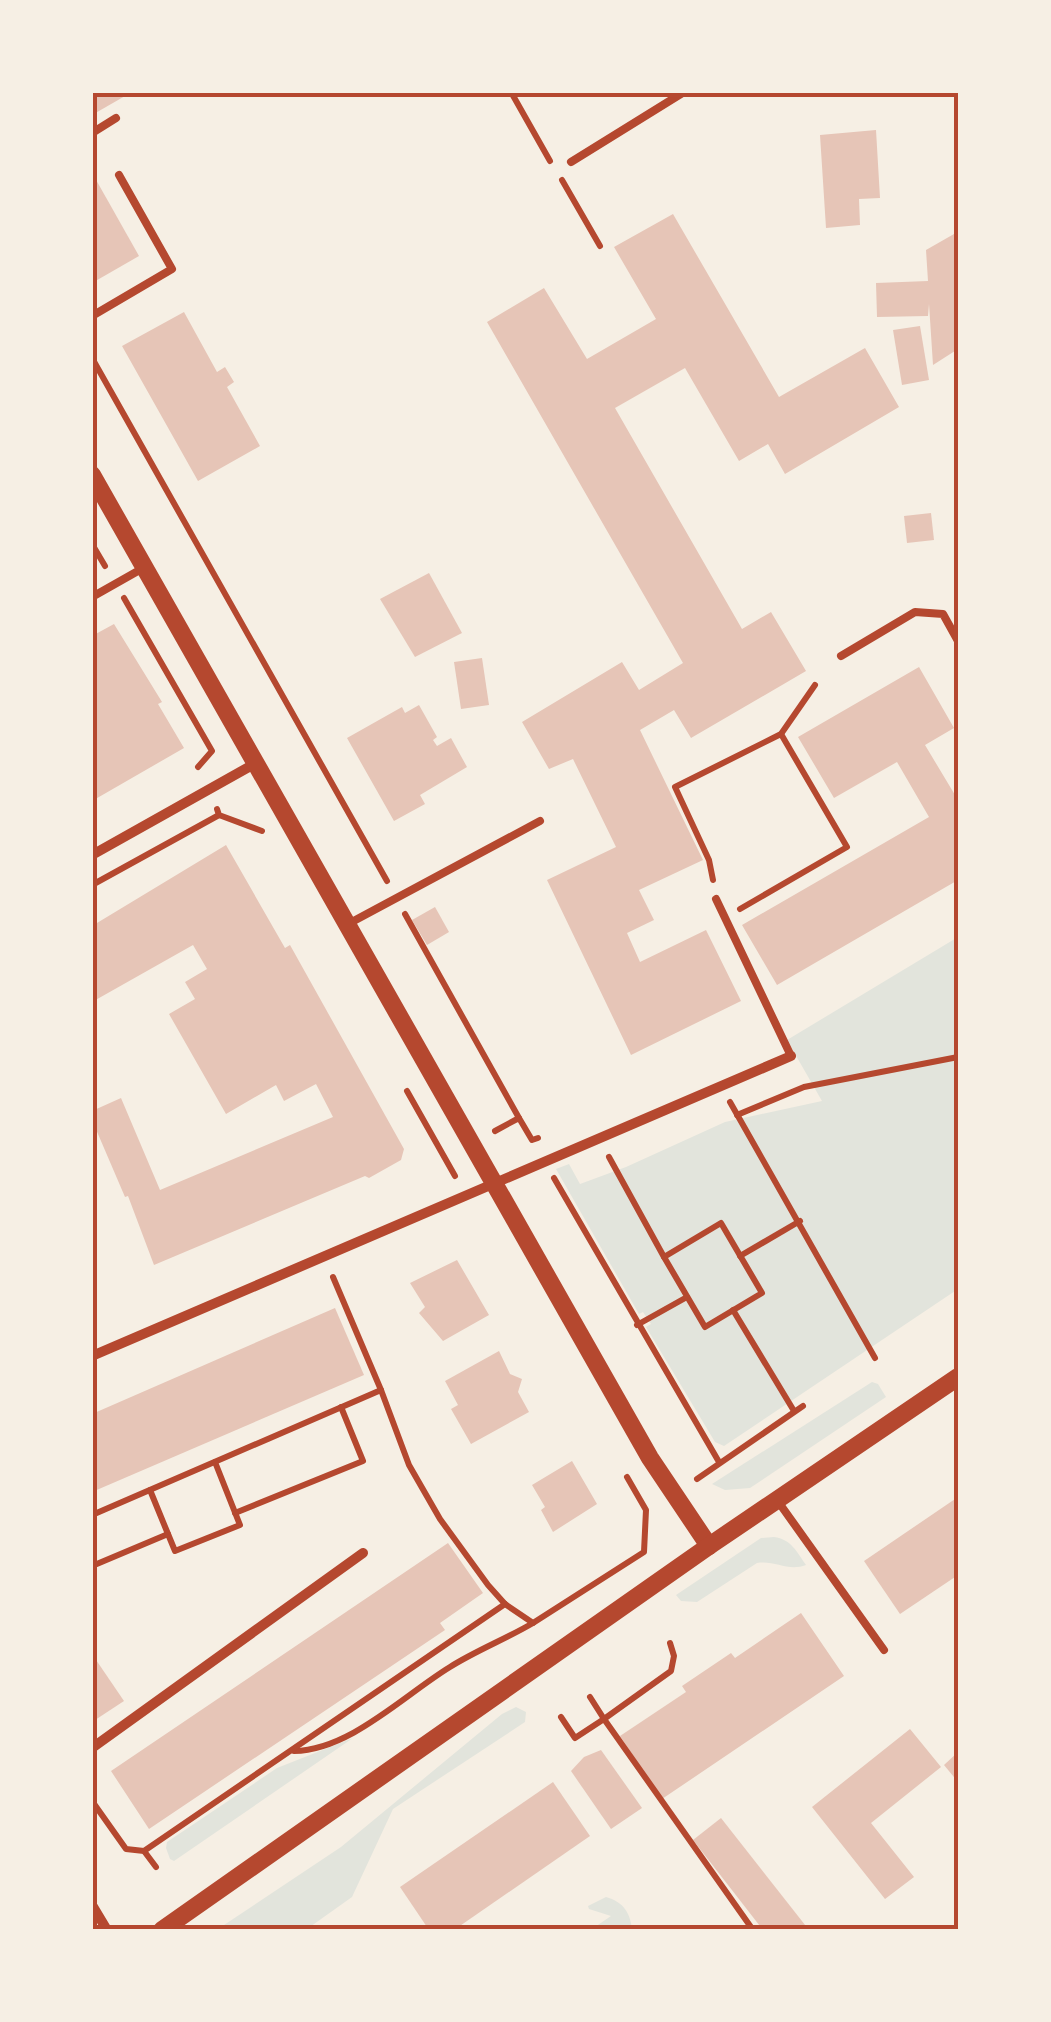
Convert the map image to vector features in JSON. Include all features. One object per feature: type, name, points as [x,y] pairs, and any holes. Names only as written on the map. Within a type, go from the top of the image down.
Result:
[{"type":"street","points":[[92,476],[650,1458],[709,1546]]},
{"type":"street","points":[[92,855],[256,763]]},
{"type":"street","points":[[92,1356],[790,1056]]},
{"type":"street","points":[[162,1930],[709,1546],[958,1377]]},
{"type":"street","points":[[92,1748],[363,1553]]},
{"type":"street","points":[[92,1905],[107,1930]]},
{"type":"lane","points":[[571,162],[684,92]]},
{"type":"lane","points":[[92,132],[116,118]]},
{"type":"lane","points":[[92,316],[172,269],[119,175]]},
{"type":"lane","points":[[92,597],[145,567]]},
{"type":"lane","points":[[841,656],[916,612],[943,614],[958,640]]},
{"type":"lane","points":[[348,924],[540,822]]},
{"type":"lane","points":[[716,899],[790,1056]]},
{"type":"lane","points":[[777,1500],[884,1650]]},
{"type":"path","points":[[92,358],[637,1325],[719,1462]]},
{"type":"path","points":[[92,544],[212,751],[196,771],[199,776]]},
{"type":"path","points":[[716,899],[709,860],[675,787],[782,734],[815,685]]},
{"type":"path","points":[[724,918],[847,847],[782,734]]},
{"type":"path","points":[[92,886],[217,811],[261,829],[270,846]]},
{"type":"path","points":[[738,1114],[804,1087],[958,1056]]},
{"type":"path","points":[[721,1086],[875,1358]]},
{"type":"path","points":[[405,1088],[466,1196]]},
{"type":"path","points":[[496,1130],[520,1118]]},
{"type":"path","points":[[532,1140],[550,1132]]},
{"type":"path","points":[[600,1138],[664,1256],[705,1327],[762,1293],[721,1223],[664,1256]]},
{"type":"path","points":[[740,1256],[800,1221]]},
{"type":"path","points":[[324,1257],[382,1390],[409,1465],[440,1519],[505,1604],[533,1622]]},
{"type":"path","points":[[637,1325],[688,1297]]},
{"type":"path","points":[[733,1310],[794,1412]]},
{"type":"path","points":[[92,1515],[382,1390]]},
{"type":"path","points":[[697,1479],[803,1406]]},
{"type":"path","points":[[235,1513],[363,1461],[341,1407]]},
{"type":"path","points":[[292,1750],[309,1750],[361,1728],[451,1666],[533,1622],[644,1552],[646,1510],[618,1460]]},
{"type":"path","points":[[150,1490],[175,1551],[240,1525],[215,1462]]},
{"type":"path","points":[[92,1566],[168,1534]]},
{"type":"path","points":[[92,1801],[126,1849],[144,1851],[505,1604]]},
{"type":"path","points":[[561,1717],[575,1738],[604,1719],[670,1671],[674,1656],[670,1643]]},
{"type":"path","points":[[590,1697],[752,1930]]},
{"type":"path","points":[[144,1851],[156,1867]]},
{"type":"shaded area","points":[[958,937],[958,1289],[724,1446],[715,1442],[646,1327],[651,1324],[643,1312],[639,1314],[556,1169],[569,1164],[580,1184],[725,1122],[822,1101],[787,1040]]},
{"type":"shaded area","points":[[872,1382],[878,1384],[886,1397],[750,1488],[725,1490],[712,1484]]},
{"type":"shaded area","points":[[774,1537],[789,1543],[806,1565],[757,1563],[697,1602],[681,1601],[676,1595],[761,1538]]},
{"type":"shaded area","points":[[516,1707],[526,1712],[525,1722],[393,1809],[352,1897],[307,1929],[218,1929],[341,1847],[502,1714]]},
{"type":"shaded area","points":[[353,1738],[174,1861],[170,1859],[167,1842],[277,1768]]},
{"type":"shaded area","points":[[606,1897],[625,1908],[632,1929],[592,1929],[611,1916],[588,1906]]},
{"type":"building","points":[[92,92],[132,92],[92,115]]},
{"type":"building","points":[[876,130],[880,198],[859,199],[860,225],[826,228],[820,135]]},
{"type":"building","points":[[95,178],[139,256],[92,283],[92,179]]},
{"type":"building","points":[[673,214],[779,397],[865,348],[899,407],[785,474],[768,444],[739,461],[685,368],[615,408],[742,629],[771,612],[806,671],[691,738],[674,710],[640,730],[703,860],[639,890],[654,920],[627,933],[640,962],[706,930],[741,1001],[631,1055],[547,880],[616,847],[573,759],[549,769],[522,722],[622,662],[639,690],[683,663],[487,322],[544,288],[587,359],[656,319],[614,247]]},
{"type":"building","points":[[954,234],[958,241],[958,349],[933,365],[929,304],[928,316],[877,317],[876,283],[928,281],[926,250]]},
{"type":"building","points":[[184,312],[217,372],[225,367],[234,382],[227,387],[260,446],[198,481],[122,346]]},
{"type":"building","points":[[920,326],[929,380],[902,385],[893,330]]},
{"type":"building","points":[[931,513],[934,540],[907,543],[904,516]]},
{"type":"building","points":[[429,573],[462,633],[415,657],[380,599]]},
{"type":"building","points":[[114,624],[162,702],[158,704],[184,748],[92,801],[92,636]]},
{"type":"building","points":[[482,658],[489,705],[461,709],[454,662]]},
{"type":"building","points":[[919,667],[954,728],[925,745],[958,800],[958,880],[777,985],[742,925],[929,817],[897,762],[834,798],[798,737]]},
{"type":"building","points":[[419,705],[437,737],[433,740],[437,746],[451,738],[467,767],[420,795],[425,804],[394,821],[347,738],[402,707],[405,713]]},
{"type":"building","points":[[226,845],[285,948],[290,945],[404,1149],[401,1160],[369,1178],[365,1176],[154,1265],[128,1196],[125,1197],[92,1120],[92,1111],[121,1098],[160,1190],[333,1117],[316,1084],[284,1101],[276,1085],[226,1114],[169,1014],[195,999],[185,982],[207,969],[193,945],[92,1002],[92,926]]},
{"type":"building","points":[[435,907],[449,932],[427,945],[412,920]]},
{"type":"building","points":[[457,1260],[489,1315],[443,1341],[419,1313],[425,1307],[410,1283]]},
{"type":"building","points":[[335,1308],[364,1375],[92,1492],[92,1414]]},
{"type":"building","points":[[499,1351],[510,1374],[522,1379],[518,1392],[529,1412],[471,1444],[451,1409],[458,1405],[445,1381]]},
{"type":"building","points":[[572,1461],[597,1504],[553,1532],[532,1485]]},
{"type":"building","points":[[958,1497],[958,1575],[900,1614],[864,1561]]},
{"type":"building","points":[[448,1543],[483,1593],[440,1623],[445,1630],[149,1829],[111,1771]]},
{"type":"building","points":[[801,1613],[844,1676],[662,1799],[620,1736],[686,1692],[682,1686],[731,1653],[735,1658]]},
{"type":"building","points":[[92,1654],[124,1701],[92,1722]]},
{"type":"building","points":[[910,1729],[941,1767],[871,1823],[914,1877],[885,1899],[812,1807]]},
{"type":"building","points":[[601,1750],[642,1808],[611,1829],[571,1771],[584,1757]]},
{"type":"building","points":[[958,1752],[958,1782],[944,1765]]},
{"type":"building","points":[[553,1782],[590,1836],[454,1930],[429,1930],[400,1887]]},
{"type":"building","points":[[721,1818],[809,1930],[763,1930],[693,1840]]}]
